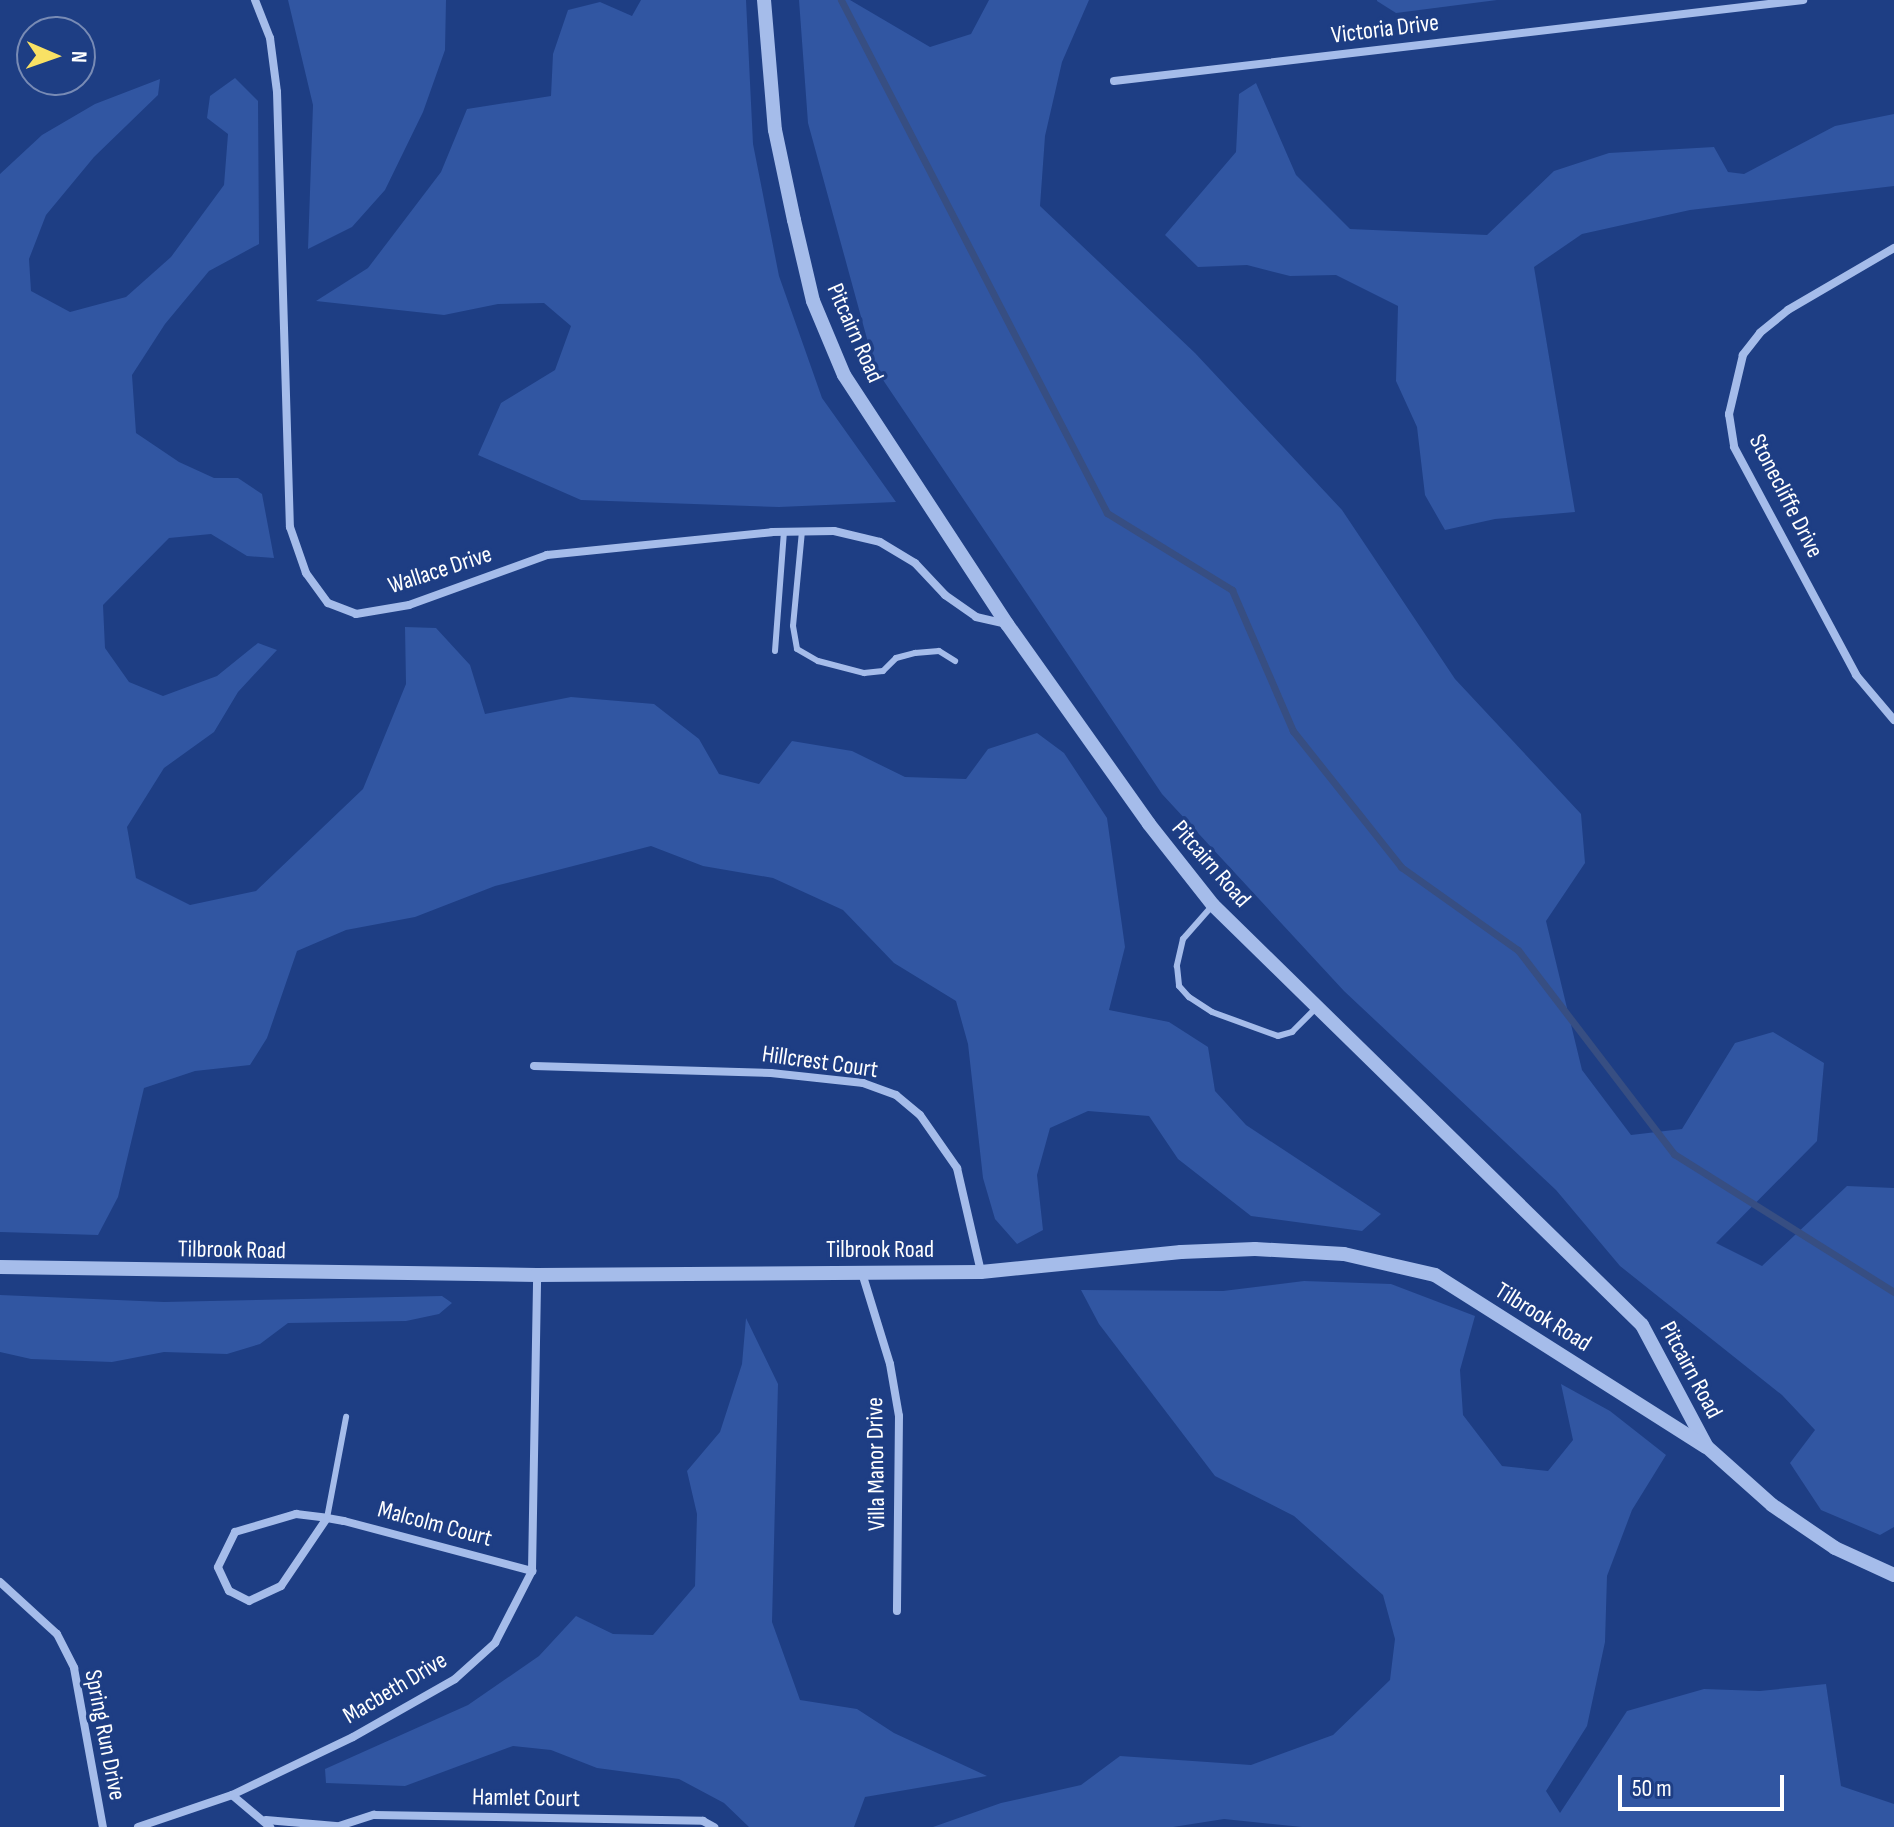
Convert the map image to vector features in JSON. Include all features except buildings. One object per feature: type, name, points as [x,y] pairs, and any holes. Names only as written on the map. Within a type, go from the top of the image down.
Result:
[{"type":"street","name":"Wallace Drive","points":[[255,0],[270,38],[277,92],[290,527],[306,573],[328,603],[356,614],[409,605],[547,555],[784,531],[834,531],[880,542],[915,563],[945,595],[976,617],[1007,624]]},
{"type":"street","name":"Pitcairn Road","points":[[764,0],[775,130],[813,301],[844,375],[1007,624],[1213,905],[1642,1325],[1707,1447],[1772,1505],[1835,1548],[1894,1575]]},
{"type":"street","name":"Victoria Drive","points":[[1114,81],[1803,0]]},
{"type":"street","name":"Stonecliffe Drive","points":[[1894,248],[1788,310],[1760,333],[1743,355],[1729,414],[1734,447],[1856,675],[1894,720]]},
{"type":"street","name":"Hillcrest Court","points":[[534,1066],[771,1073],[863,1083],[896,1095],[920,1115],[957,1168],[981,1272]]},
{"type":"street","name":"Tilbrook Road","points":[[0,1267],[537,1275],[981,1272],[1255,1249],[1344,1254],[1435,1275],[1707,1447]]},
{"type":"street","name":"Villa Manor Drive","points":[[862,1273],[890,1364],[899,1416],[897,1611]]},
{"type":"street","name":"Macbeth Drive","points":[[138,1827],[232,1795],[353,1737],[455,1679],[495,1643],[532,1571],[537,1275]]},
{"type":"street","name":"Malcolm Court","points":[[327,1518],[281,1586],[249,1601],[229,1591],[218,1567],[235,1532],[296,1514],[327,1518],[532,1571]]},
{"type":"street","name":"Spring Run Drive","points":[[0,1582],[57,1634],[74,1668],[103,1827]]},
{"type":"street","name":"Hamlet Court","points":[[232,1795],[268,1824],[336,1826],[374,1815],[703,1821],[714,1827]]},
{"type":"lane","points":[[775,651],[784,531]]},
{"type":"lane","points":[[802,531],[793,626],[797,649],[818,661],[864,673],[883,671],[896,658],[915,653],[939,651],[955,661]]},
{"type":"lane","points":[[1213,905],[1183,939],[1178,976],[1189,997],[1212,1012],[1278,1036],[1292,1032],[1319,1006]]},
{"type":"lane","points":[[327,1518],[346,1417]]},
{"type":"shaded area","points":[[288,0],[446,0],[445,50],[423,112],[385,190],[352,227],[308,249],[313,105]]},
{"type":"shaded area","points":[[641,0],[746,0],[753,144],[779,276],[822,398],[896,502],[779,507],[581,500],[478,455],[501,403],[555,370],[571,326],[544,303],[498,304],[444,315],[316,301],[368,268],[441,172],[467,109],[551,96],[553,54],[568,10],[600,2],[632,16]]},
{"type":"shaded area","points":[[799,0],[850,0],[930,47],[971,34],[989,0],[1089,0],[1062,62],[1045,136],[1040,206],[1195,353],[1342,510],[1455,679],[1581,814],[1585,863],[1546,921],[1582,1070],[1631,1135],[1682,1129],[1735,1043],[1773,1032],[1824,1063],[1817,1141],[1716,1243],[1762,1266],[1847,1186],[1894,1188],[1894,1527],[1880,1535],[1821,1510],[1790,1463],[1815,1430],[1782,1395],[1620,1266],[1556,1190],[1344,991],[1162,794],[875,368],[808,123]]},
{"type":"shaded area","points":[[1377,0],[1497,0],[1396,13],[1377,1]]},
{"type":"shaded area","points":[[235,78],[258,101],[259,244],[209,271],[165,324],[132,375],[136,433],[179,462],[214,478],[238,478],[262,494],[274,558],[247,556],[211,534],[169,538],[103,605],[105,648],[129,682],[163,696],[217,676],[258,643],[277,650],[238,692],[214,732],[164,768],[127,827],[136,878],[190,905],[256,891],[363,789],[406,684],[405,627],[436,628],[470,665],[485,714],[571,697],[654,704],[699,739],[719,774],[759,784],[792,741],[852,751],[905,777],[966,779],[988,749],[1037,733],[1064,753],[1107,818],[1125,947],[1109,1010],[1169,1022],[1208,1047],[1215,1091],[1246,1125],[1381,1214],[1362,1231],[1251,1216],[1178,1159],[1149,1116],[1088,1111],[1050,1128],[1037,1175],[1043,1230],[1017,1244],[995,1219],[983,1178],[968,1044],[956,1001],[894,963],[843,910],[773,878],[703,866],[651,846],[495,886],[415,917],[346,930],[297,951],[267,1038],[250,1065],[195,1071],[144,1088],[118,1197],[98,1235],[0,1232],[0,174],[42,135],[95,104],[160,79],[158,95],[94,157],[46,215],[29,259],[31,291],[70,312],[126,297],[171,257],[224,185],[228,134],[207,118],[210,96]]},
{"type":"shaded area","points":[[1256,83],[1296,175],[1350,229],[1487,235],[1554,171],[1609,153],[1714,147],[1728,172],[1744,174],[1835,126],[1894,114],[1894,186],[1690,210],[1582,234],[1534,267],[1575,512],[1495,519],[1445,530],[1425,495],[1417,427],[1396,381],[1398,306],[1336,275],[1290,276],[1247,265],[1198,267],[1165,235],[1236,152],[1239,94]]},
{"type":"shaded area","points":[[1304,1281],[1391,1284],[1475,1316],[1460,1370],[1463,1415],[1502,1466],[1548,1471],[1573,1440],[1561,1384],[1610,1411],[1666,1455],[1632,1510],[1607,1576],[1605,1642],[1587,1726],[1546,1791],[1560,1813],[1627,1711],[1704,1689],[1760,1691],[1826,1684],[1841,1786],[1894,1804],[1894,1827],[1302,1827],[1224,1819],[1173,1827],[933,1827],[1001,1803],[1081,1785],[1120,1756],[1251,1765],[1333,1735],[1390,1680],[1395,1639],[1383,1595],[1294,1516],[1215,1476],[1099,1324],[1081,1290],[1223,1291]]},
{"type":"shaded area","points":[[0,1295],[164,1302],[442,1296],[452,1303],[439,1314],[406,1321],[288,1323],[260,1344],[227,1354],[164,1352],[112,1362],[31,1359],[0,1352]]},
{"type":"shaded area","points":[[746,1318],[778,1384],[772,1622],[800,1700],[857,1709],[894,1733],[987,1776],[865,1797],[854,1827],[749,1827],[724,1803],[679,1779],[597,1768],[551,1750],[513,1746],[405,1786],[326,1783],[325,1769],[468,1705],[539,1656],[576,1616],[613,1634],[653,1635],[695,1586],[697,1514],[687,1471],[720,1432],[742,1364]]},
{"type":"waterway","points":[[841,0],[1107,513],[1232,590],[1293,731],[1401,867],[1518,950],[1674,1154],[1894,1292]]}]
